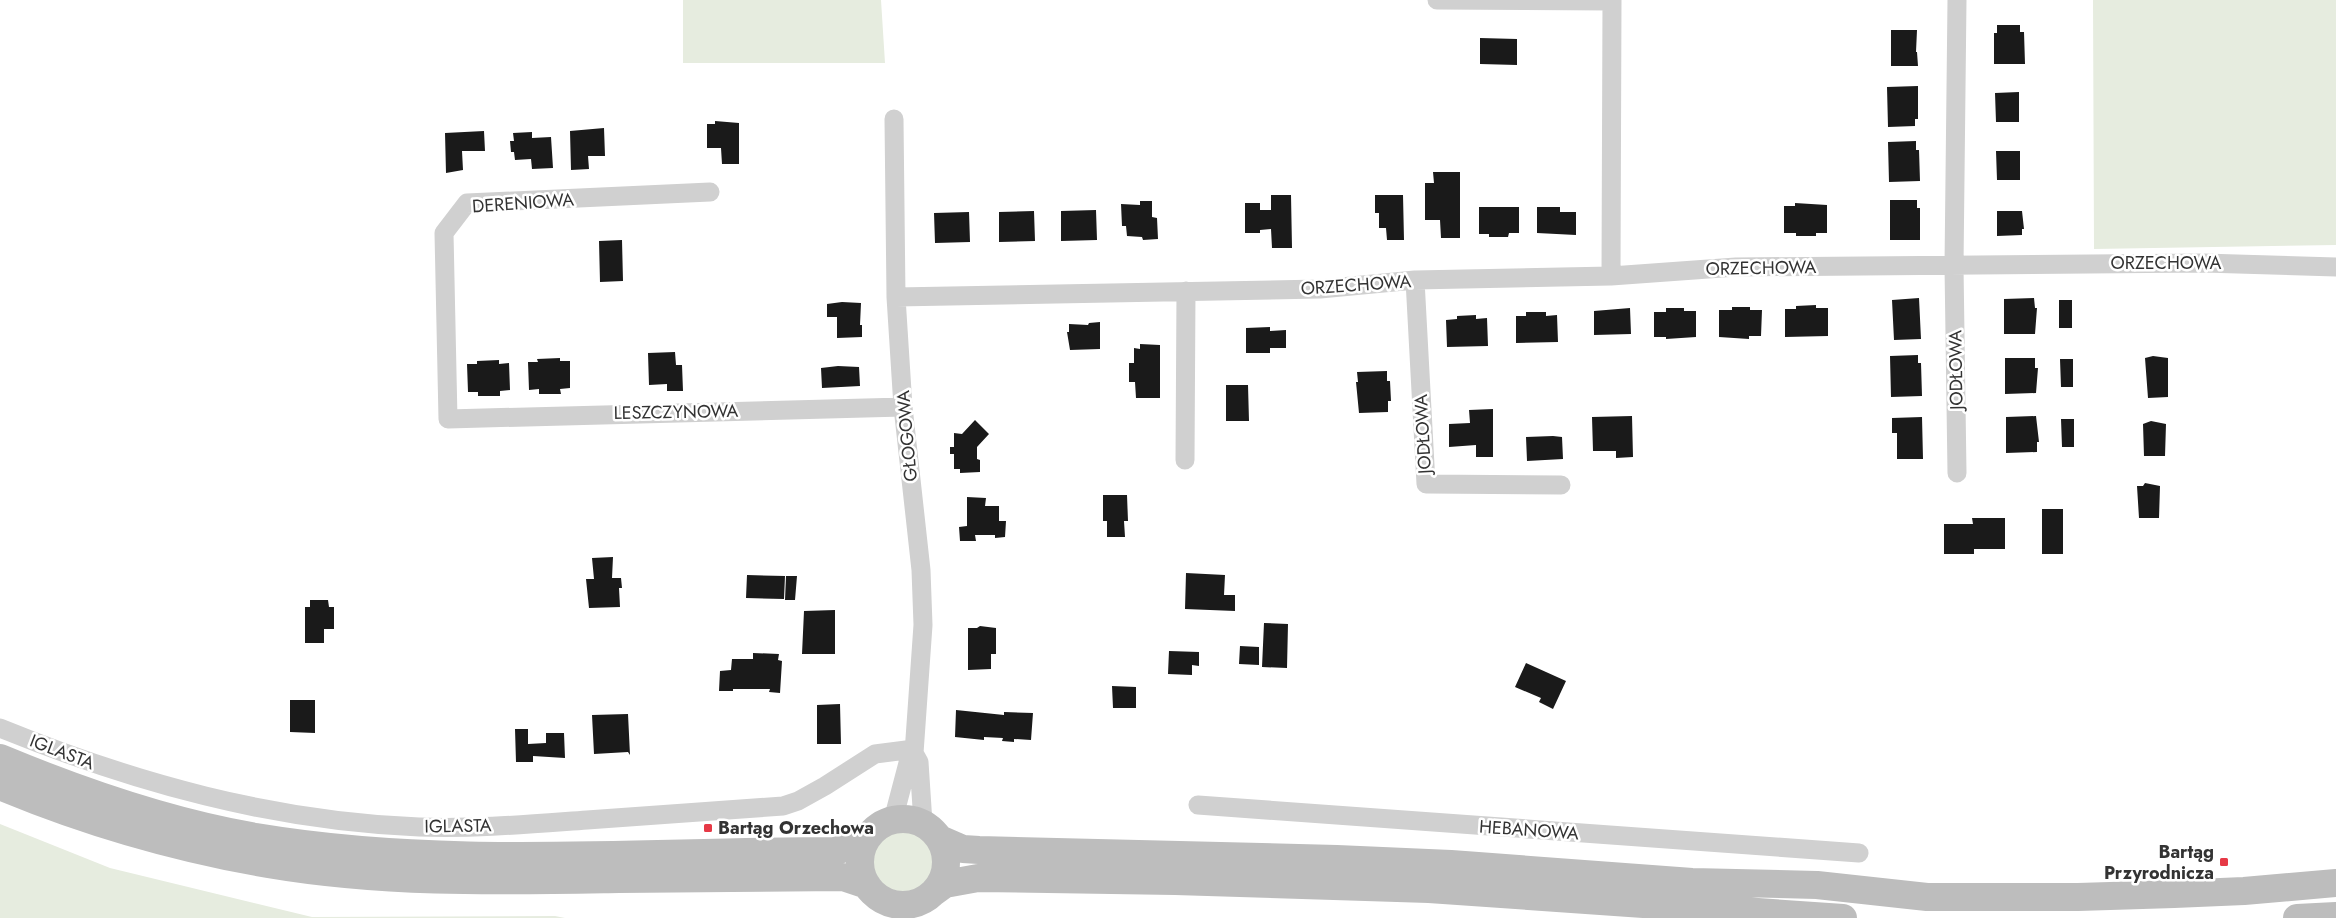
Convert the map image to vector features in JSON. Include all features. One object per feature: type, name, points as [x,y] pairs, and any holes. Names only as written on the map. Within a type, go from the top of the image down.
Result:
[{"type":"main road","points":[[0,758],[119,803],[164,815],[254,837],[383,852],[514,855],[835,850],[852,846],[869,836],[879,826],[893,820],[908,819],[963,849],[1432,863],[1692,882],[1817,886],[1927,897],[2078,897],[2174,894],[2244,891],[2336,883]]},
{"type":"main road","points":[[0,786],[100,824],[187,848],[269,864],[406,880],[478,882],[843,877],[867,885],[886,901],[899,904],[917,902],[945,884],[978,878],[1175,881],[1429,888],[1843,918]]},
{"type":"main road","points":[[931,831],[945,850],[945,872],[934,892]]},
{"type":"main road","points":[[867,885],[862,873],[860,860],[869,836]]},
{"type":"main road","points":[[2297,918],[2336,916]]},
{"type":"street","points":[[1437,0],[1612,0],[1612,276]]},
{"type":"street","name":"JODŁOWA","points":[[1957,0],[1954,266],[1957,473]]},
{"type":"street","name":"GŁOGOWA","points":[[893,820],[908,763],[914,751],[924,625],[921,570],[903,407],[896,297],[894,119]]},
{"type":"street","name":"DERENIOWA","points":[[448,419],[444,232],[467,203],[710,192]]},
{"type":"street","name":"ORZECHOWA","points":[[896,297],[1320,288],[1415,280],[1612,276],[1736,267],[1954,266],[2061,262],[2204,263],[2336,267]]},
{"type":"street","name":"JODŁOWA","points":[[1415,280],[1426,484],[1561,485]]},
{"type":"street","points":[[1185,460],[1186,291]]},
{"type":"street","name":"LESZCZYNOWA","points":[[448,419],[903,407]]},
{"type":"street","name":"IGLASTA","points":[[0,728],[105,768],[173,789],[256,808],[314,818],[421,827],[520,825],[783,806],[798,801],[818,790],[875,754],[914,751]]},
{"type":"street","name":"GŁOGOWA","points":[[914,751],[919,762],[931,831]]},
{"type":"street","name":"HEBANOWA","points":[[1198,805],[1859,853]]},
{"type":"shaded area","points":[[683,0],[881,0],[885,63],[683,63]]},
{"type":"shaded area","points":[[2093,0],[2336,0],[2336,245],[2094,249]]},
{"type":"shaded area","points":[[0,824],[110,868],[312,917],[555,916],[565,918],[0,918]]},
{"type":"shaded area","points":[[904,831],[921,836],[926,840],[930,845],[935,862],[930,879],[926,884],[921,888],[904,893],[887,888],[882,884],[878,879],[873,862],[878,845],[882,840],[887,836]]},
{"type":"building","points":[[1997,25],[2020,25],[2020,32],[2024,32],[2025,64],[1994,64],[1994,33],[1997,33]]},
{"type":"building","points":[[1891,30],[1917,30],[1916,52],[1918,66],[1891,66]]},
{"type":"building","points":[[1480,38],[1517,39],[1517,65],[1480,64]]},
{"type":"building","points":[[1918,86],[1918,119],[1915,119],[1915,126],[1888,127],[1887,87]]},
{"type":"building","points":[[2019,92],[2019,122],[1996,122],[1995,93]]},
{"type":"building","points":[[715,121],[739,123],[739,164],[722,164],[721,148],[707,148],[707,124],[715,124]]},
{"type":"building","points":[[604,128],[605,156],[588,156],[589,169],[571,170],[570,131]]},
{"type":"building","points":[[484,131],[485,151],[462,151],[463,170],[446,173],[445,133]]},
{"type":"building","points":[[532,132],[532,138],[551,137],[553,168],[532,169],[531,159],[515,160],[514,152],[511,152],[510,141],[514,141],[513,133]]},
{"type":"building","points":[[1916,141],[1916,150],[1919,150],[1920,181],[1889,182],[1888,142]]},
{"type":"building","points":[[1996,151],[2020,151],[2020,180],[1997,180]]},
{"type":"building","points":[[1433,172],[1460,172],[1460,238],[1441,238],[1440,220],[1425,220],[1425,183],[1434,183]]},
{"type":"building","points":[[1271,195],[1291,195],[1292,248],[1272,248],[1271,229],[1260,230],[1260,233],[1245,233],[1245,203],[1260,203],[1260,210],[1271,210]]},
{"type":"building","points":[[1375,195],[1403,195],[1404,240],[1387,240],[1386,228],[1379,228],[1379,213],[1375,213]]},
{"type":"building","points":[[1890,200],[1917,200],[1917,208],[1920,208],[1920,240],[1890,240]]},
{"type":"building","points":[[1140,201],[1152,201],[1152,217],[1157,218],[1158,239],[1143,240],[1142,237],[1127,236],[1126,226],[1122,226],[1121,204],[1140,205]]},
{"type":"building","points":[[1795,203],[1827,205],[1827,233],[1816,233],[1816,236],[1796,236],[1796,233],[1784,233],[1784,206],[1795,206]]},
{"type":"building","points":[[1479,207],[1519,207],[1519,233],[1509,233],[1508,237],[1489,237],[1489,234],[1479,234]]},
{"type":"building","points":[[1537,207],[1560,207],[1560,212],[1576,212],[1576,235],[1537,233]]},
{"type":"building","points":[[1096,210],[1097,240],[1061,241],[1061,211]]},
{"type":"building","points":[[1034,211],[1035,241],[999,242],[999,212]]},
{"type":"building","points":[[1997,211],[2022,211],[2024,229],[2022,229],[2022,235],[1997,236]]},
{"type":"building","points":[[969,212],[970,242],[935,243],[934,213]]},
{"type":"building","points":[[622,240],[623,281],[600,282],[599,241]]},
{"type":"building","points":[[1919,298],[1921,339],[1894,340],[1892,300]]},
{"type":"building","points":[[2034,298],[2035,308],[2037,308],[2035,334],[2004,334],[2004,299]]},
{"type":"building","points":[[2059,300],[2072,300],[2072,328],[2059,328]]},
{"type":"building","points":[[842,302],[861,303],[860,325],[862,325],[862,337],[837,338],[837,317],[827,317],[827,304]]},
{"type":"building","points":[[1816,305],[1816,308],[1828,308],[1828,336],[1785,337],[1785,309],[1796,309],[1796,306]]},
{"type":"building","points":[[1732,307],[1750,307],[1750,310],[1762,310],[1761,336],[1749,336],[1749,339],[1719,337],[1719,310],[1732,310]]},
{"type":"building","points":[[1630,308],[1631,334],[1594,335],[1594,311]]},
{"type":"building","points":[[1666,308],[1684,308],[1684,311],[1696,311],[1696,337],[1666,339],[1666,337],[1654,337],[1654,312],[1666,312]]},
{"type":"building","points":[[1526,312],[1546,312],[1546,316],[1557,315],[1558,342],[1516,343],[1516,316],[1526,316]]},
{"type":"building","points":[[1476,315],[1476,319],[1487,318],[1488,346],[1447,347],[1446,320],[1457,319],[1457,316]]},
{"type":"building","points":[[1100,322],[1100,349],[1070,350],[1067,332],[1069,332],[1069,324],[1088,325],[1089,323]]},
{"type":"building","points":[[1270,327],[1270,331],[1286,330],[1286,348],[1270,348],[1270,353],[1246,353],[1246,328]]},
{"type":"building","points":[[1140,344],[1160,345],[1160,398],[1136,398],[1135,382],[1129,382],[1129,363],[1134,363],[1134,348],[1140,349]]},
{"type":"building","points":[[675,352],[676,365],[682,365],[683,391],[667,391],[667,384],[649,385],[648,353]]},
{"type":"building","points":[[1918,355],[1918,363],[1921,363],[1922,396],[1891,397],[1890,356]]},
{"type":"building","points":[[2153,356],[2168,358],[2168,397],[2148,398],[2145,358]]},
{"type":"building","points":[[560,358],[560,361],[570,361],[570,388],[560,389],[561,394],[539,394],[539,389],[529,390],[528,362],[538,362],[537,359]]},
{"type":"building","points":[[2005,358],[2035,358],[2035,368],[2038,368],[2036,393],[2005,394]]},
{"type":"building","points":[[2060,359],[2073,359],[2073,387],[2061,387]]},
{"type":"building","points":[[499,360],[499,364],[509,363],[510,390],[500,391],[500,396],[478,396],[478,392],[468,392],[467,364],[477,364],[477,361]]},
{"type":"building","points":[[838,366],[859,367],[860,386],[822,388],[821,368]]},
{"type":"building","points":[[1387,371],[1387,381],[1390,381],[1391,401],[1388,401],[1388,412],[1359,413],[1357,372]]},
{"type":"building","points":[[1226,385],[1248,385],[1249,421],[1226,421]]},
{"type":"building","points":[[1493,409],[1493,457],[1476,457],[1476,445],[1449,447],[1449,424],[1470,423],[1469,410]]},
{"type":"building","points":[[1632,416],[1633,457],[1616,458],[1616,451],[1593,451],[1592,417]]},
{"type":"building","points":[[2036,416],[2039,442],[2037,442],[2037,452],[2006,453],[2006,417]]},
{"type":"building","points":[[1922,417],[1923,459],[1897,459],[1897,433],[1892,433],[1892,418]]},
{"type":"building","points":[[2061,419],[2074,419],[2074,447],[2062,447]]},
{"type":"building","points":[[975,420],[989,434],[977,447],[980,472],[960,473],[960,469],[954,469],[954,454],[950,454],[950,447],[954,447],[954,433],[962,434]]},
{"type":"building","points":[[2151,421],[2166,424],[2165,456],[2144,456],[2143,424]]},
{"type":"building","points":[[1526,437],[1562,437],[1563,459],[1527,461]]},
{"type":"building","points":[[2145,483],[2160,486],[2159,518],[2139,518],[2137,486],[2143,486]]},
{"type":"building","points":[[1103,495],[1127,495],[1128,521],[1124,521],[1125,537],[1107,537],[1107,521],[1103,521]]},
{"type":"building","points":[[967,497],[986,498],[985,506],[999,506],[999,521],[1006,521],[1005,537],[995,538],[995,535],[975,535],[976,541],[960,541],[959,527],[967,526]]},
{"type":"building","points":[[2042,509],[2063,509],[2063,554],[2042,554]]},
{"type":"building","points":[[1972,518],[2005,518],[2005,549],[1974,549],[1974,554],[1944,554],[1944,524],[1973,524]]},
{"type":"building","points":[[613,557],[612,578],[621,578],[622,588],[619,588],[620,607],[589,608],[586,579],[594,579],[592,558]]},
{"type":"building","points":[[1186,573],[1225,575],[1224,595],[1235,595],[1235,611],[1185,609]]},
{"type":"building","points":[[747,575],[785,576],[784,599],[746,598]]},
{"type":"building","points":[[786,576],[797,576],[795,600],[785,600]]},
{"type":"building","points":[[310,600],[328,600],[329,607],[334,607],[334,629],[324,629],[324,643],[305,643],[305,607],[310,607]]},
{"type":"building","points":[[835,610],[835,654],[802,654],[804,611]]},
{"type":"building","points":[[1264,623],[1288,624],[1287,668],[1262,667]]},
{"type":"building","points":[[980,626],[996,628],[996,654],[991,654],[991,669],[968,670],[968,628]]},
{"type":"building","points":[[1240,646],[1259,647],[1259,665],[1239,664]]},
{"type":"building","points":[[1169,651],[1199,652],[1199,666],[1192,665],[1192,675],[1168,674]]},
{"type":"building","points":[[753,653],[779,654],[778,660],[782,661],[780,693],[769,692],[770,689],[719,691],[720,671],[731,670],[732,659],[753,659]]},
{"type":"building","points":[[1526,663],[1566,681],[1553,709],[1539,702],[1541,698],[1515,687]]},
{"type":"building","points":[[1112,686],[1136,687],[1136,708],[1113,708]]},
{"type":"building","points":[[290,700],[315,700],[315,733],[290,732]]},
{"type":"building","points":[[840,704],[841,744],[817,744],[817,705]]},
{"type":"building","points":[[956,710],[1004,715],[1004,712],[1033,713],[1031,740],[1014,739],[1014,742],[1002,741],[1003,738],[984,737],[984,740],[955,737]]},
{"type":"building","points":[[628,714],[630,755],[628,752],[594,754],[592,715]]},
{"type":"building","points":[[515,729],[528,729],[528,744],[546,743],[546,733],[564,733],[565,758],[533,756],[533,762],[516,762]]},
{"type":"place","name":"Bartąg Orzechowa","points":[[708,828]]},
{"type":"place","name":"Bartąg Przyrodnicza","points":[[2224,862]]}]
